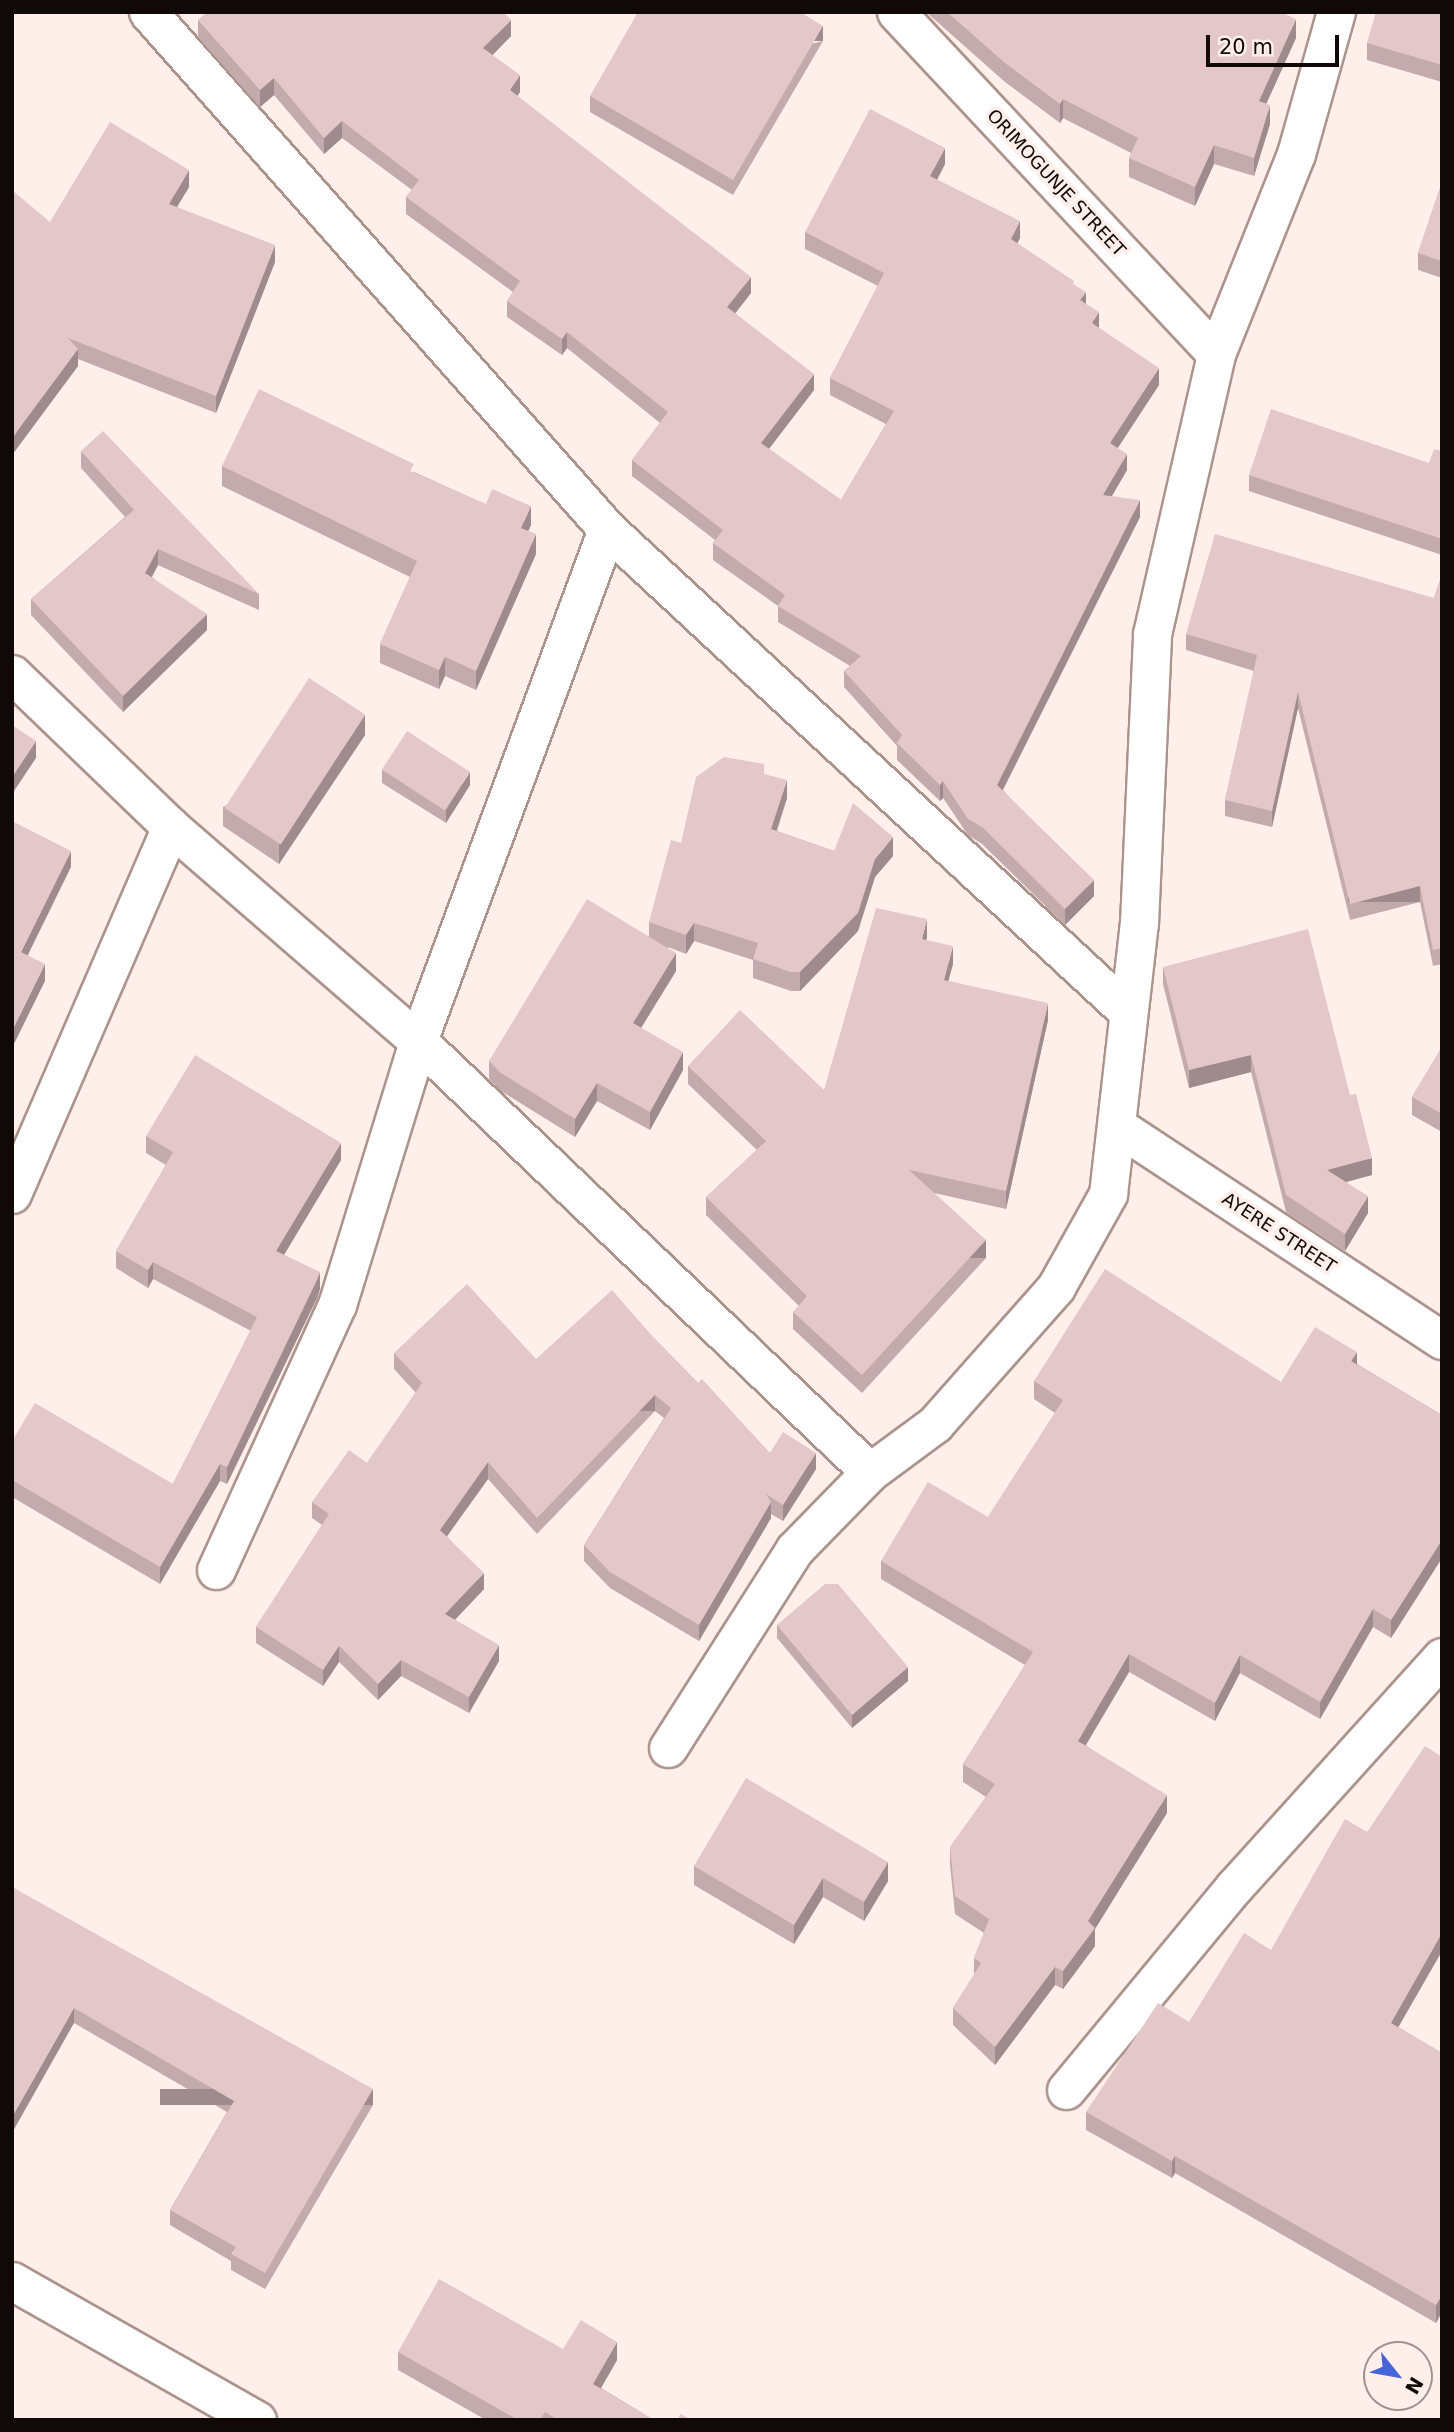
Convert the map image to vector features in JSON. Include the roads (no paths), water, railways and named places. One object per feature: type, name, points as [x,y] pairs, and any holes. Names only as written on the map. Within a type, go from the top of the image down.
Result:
[{"type":"street","points":[[148,12],[607,529],[1128,1012]]},
{"type":"street","name":"ORIMOGUNJE STREET","points":[[896,12],[1216,354]]},
{"type":"street","points":[[668,1748],[794,1550],[870,1472],[935,1424],[1056,1287],[1108,1194],[1139,923],[1152,634],[1216,354],[1296,154],[1336,12]]},
{"type":"street","points":[[216,1570],[337,1306],[418,1041],[607,529]]},
{"type":"street","points":[[12,674],[171,827],[418,1041],[870,1472]]},
{"type":"street","points":[[12,1194],[171,827]]},
{"type":"street","name":"AYERE STREET","points":[[1117,1126],[1442,1340]]},
{"type":"street","points":[[1066,2090],[1234,1887],[1442,1657]]},
{"type":"street","points":[[12,2281],[257,2420]]}]
